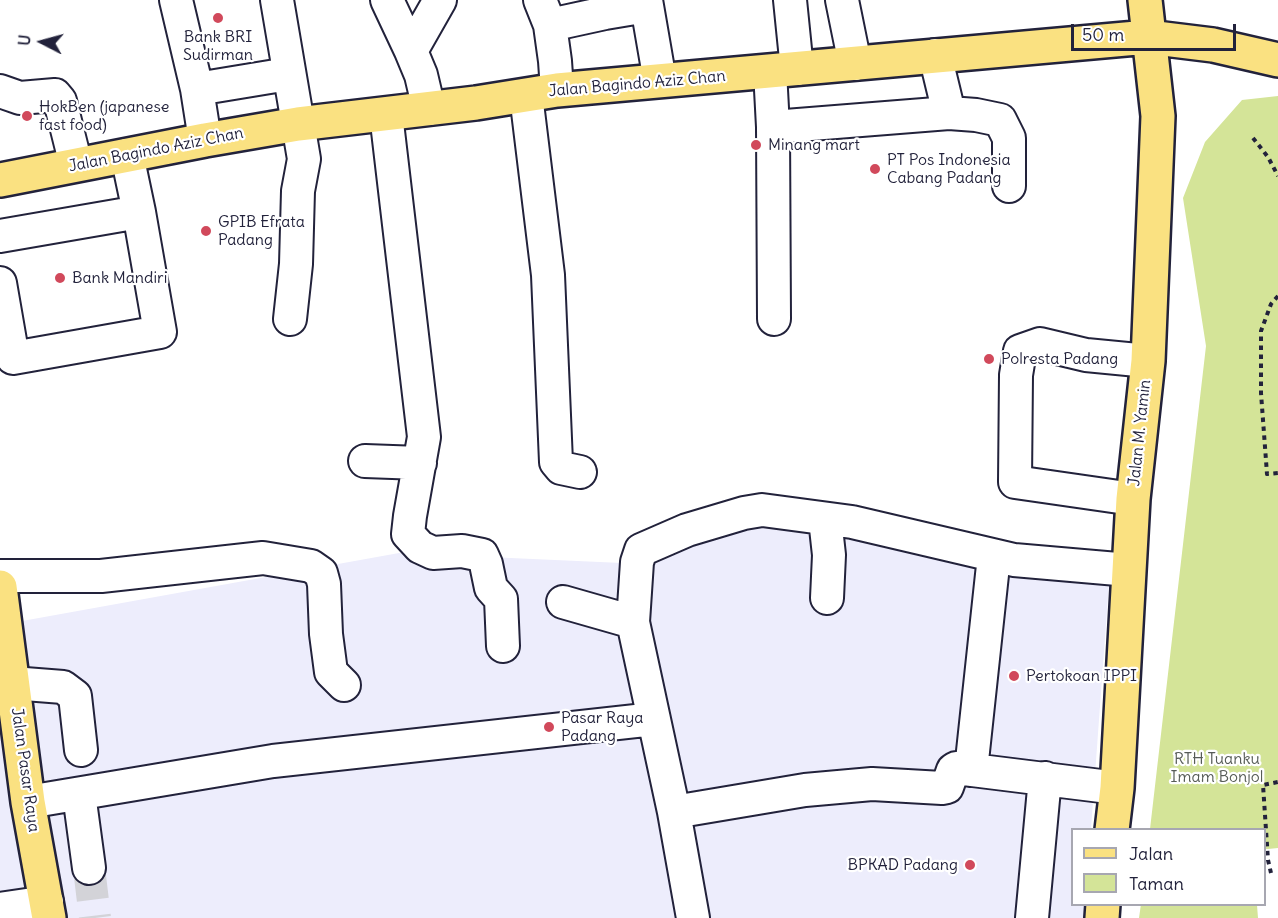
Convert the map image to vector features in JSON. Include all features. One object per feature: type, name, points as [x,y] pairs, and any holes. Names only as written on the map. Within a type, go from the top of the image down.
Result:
[{"type":"main road","name":"Jalan M. Yamin","points":[[1112,828],[1133,499],[1148,361],[1158,116],[1145,0]]},
{"type":"main road","name":"Jalan Bagindo Aziz Chan","points":[[0,180],[298,124],[542,93],[935,55],[1148,37],[1213,45],[1278,60]]},
{"type":"main road","name":"Jalan Pasar Raya","points":[[1,604],[28,802],[48,910]]},
{"type":"street","points":[[176,0],[197,88],[205,140]]},
{"type":"street","points":[[277,0],[304,159],[298,191],[296,264],[290,319]]},
{"type":"street","points":[[387,0],[421,75],[429,109]]},
{"type":"street","points":[[411,51],[440,0]]},
{"type":"street","points":[[774,319],[773,127],[783,70],[790,0]]},
{"type":"street","points":[[842,0],[855,64]]},
{"type":"street","points":[[580,472],[561,468],[556,462],[542,93],[555,61],[545,13],[605,13],[646,3],[660,81]]},
{"type":"street","points":[[935,55],[949,113]]},
{"type":"street","points":[[197,88],[288,74]]},
{"type":"street","points":[[0,91],[20,98],[60,85],[60,100],[76,165]]},
{"type":"street","points":[[773,127],[949,113],[1000,120],[1009,138],[1009,186]]},
{"type":"street","points":[[386,114],[424,437],[408,534],[420,548],[433,553],[462,551],[482,555],[491,588],[501,599],[503,646]]},
{"type":"street","points":[[0,283],[13,358],[159,332],[127,155]]},
{"type":"street","points":[[0,236],[139,212]]},
{"type":"street","points":[[1133,499],[1015,482],[1016,375],[1020,351],[1040,344],[1086,355],[1148,361]]},
{"type":"street","points":[[365,461],[420,463]]},
{"type":"street","points":[[693,918],[674,812],[633,622],[637,562],[641,550],[687,530],[762,510],[852,522],[1014,560],[1129,570]]},
{"type":"street","points":[[825,519],[829,555],[827,598]]},
{"type":"street","points":[[971,770],[994,556]]},
{"type":"street","points":[[0,576],[101,576],[263,558],[311,566],[321,573],[324,584],[326,634],[331,672],[344,685]]},
{"type":"street","points":[[563,602],[633,622]]},
{"type":"street","points":[[12,683],[63,687],[75,696],[81,750]]},
{"type":"street","points":[[28,802],[273,761],[654,719]]},
{"type":"street","points":[[674,812],[772,795],[838,787],[872,784],[942,788],[947,787],[953,770],[956,768],[1116,788]]},
{"type":"street","points":[[1032,918],[1045,778]]},
{"type":"street","points":[[79,794],[89,868]]},
{"type":"street","points":[[0,909],[48,910]]},
{"type":"path","points":[[1253,138],[1268,157],[1278,176]]},
{"type":"path","points":[[1278,296],[1271,304],[1261,331],[1261,382],[1267,474],[1278,473]]},
{"type":"path","points":[[1266,828],[1263,785],[1278,782]]},
{"type":"path","points":[[1266,830],[1271,873]]},
{"type":"shaded area","name":"Pasar Raya Padang","points":[[735,504],[1111,556],[1091,828],[1071,828],[1071,906],[1086,906],[1085,918],[0,918],[0,625],[399,553],[622,563]]},
{"type":"green space","name":"RTH Tuanku Imam Bonjol","points":[[1278,96],[1278,848],[1266,849],[1266,828],[1150,828],[1206,346],[1183,198],[1205,142],[1242,100]]},
{"type":"green space","points":[[1141,906],[1257,906],[1258,918],[1139,918]]},
{"type":"tunnel","points":[[89,868],[95,918]]},
{"type":"place","name":"Bank BRI Sudirman","points":[[218,18]]},
{"type":"place","name":"HokBen (japanese fast food)","points":[[27,116]]},
{"type":"place","name":"Minang mart","points":[[756,145]]},
{"type":"place","name":"PT Pos Indonesia Cabang Padang","points":[[875,169]]},
{"type":"place","name":"GPIB Efrata Padang","points":[[206,231]]},
{"type":"place","name":"Bank Mandiri","points":[[60,278]]},
{"type":"place","name":"Polresta Padang","points":[[989,359]]},
{"type":"place","name":"Pertokoan IPPI","points":[[1014,676]]},
{"type":"place","name":"Pasar Raya Padang","points":[[549,727]]},
{"type":"place","name":"BPKAD Padang","points":[[970,865]]}]
